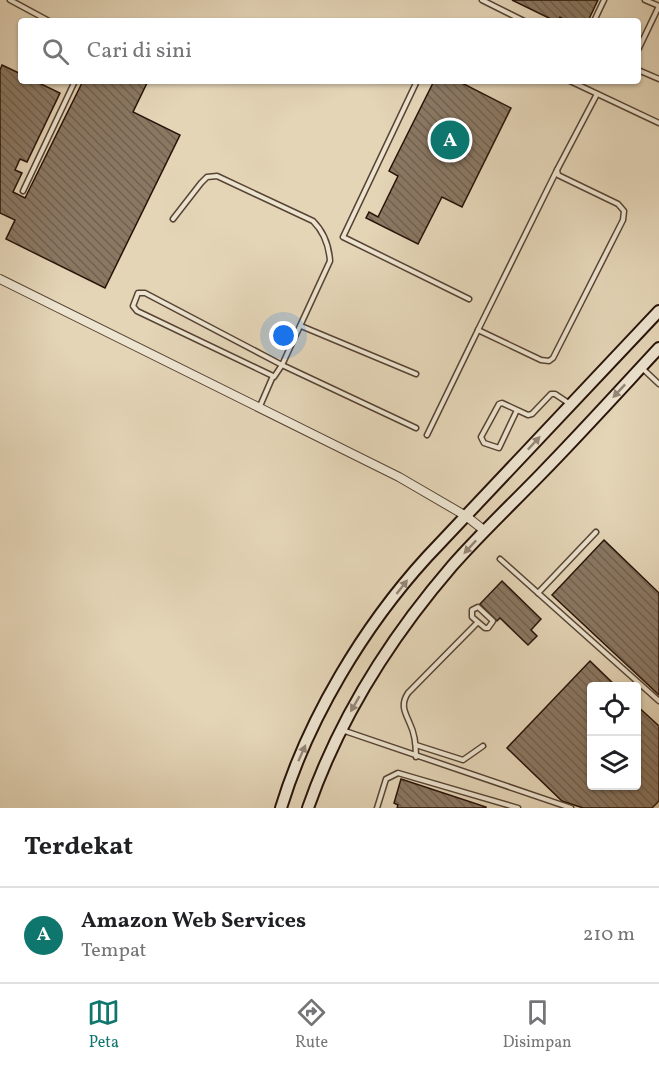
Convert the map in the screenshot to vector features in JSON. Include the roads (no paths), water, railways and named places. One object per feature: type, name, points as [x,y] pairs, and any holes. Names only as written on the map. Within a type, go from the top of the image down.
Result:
[{"type":"street","points":[[0,279],[399,477],[466,516],[485,531]]},
{"type":"street","points":[[281,808],[289,784],[320,714],[361,644],[412,573],[659,311]]},
{"type":"street","points":[[308,808],[341,730],[396,639],[452,567],[659,348]]},
{"type":"lane","points":[[10,0],[43,18]]},
{"type":"lane","points":[[482,0],[518,18]]},
{"type":"lane","points":[[595,18],[604,0]]},
{"type":"lane","points":[[641,44],[659,6],[645,0]]},
{"type":"lane","points":[[641,71],[659,79]]},
{"type":"lane","points":[[23,191],[74,84]]},
{"type":"lane","points":[[416,84],[343,237],[469,299]]},
{"type":"lane","points":[[576,84],[659,123]]},
{"type":"lane","points":[[427,435],[556,170],[597,94]]},
{"type":"lane","points":[[478,330],[541,360],[549,361],[553,358],[623,220],[624,211],[618,204],[562,177],[556,170]]},
{"type":"lane","points":[[173,219],[207,177],[217,176],[313,220],[323,234],[329,249],[330,261],[301,326],[259,407]]},
{"type":"lane","points":[[274,378],[137,310],[133,306],[138,293],[145,293],[282,365],[416,428]]},
{"type":"lane","points":[[301,326],[416,374]]},
{"type":"lane","points":[[641,367],[659,384]]},
{"type":"lane","points":[[517,411],[499,447],[484,442],[481,437],[499,404],[525,414],[532,414],[547,397],[553,394],[571,404]]},
{"type":"lane","points":[[538,593],[596,532]]},
{"type":"lane","points":[[500,559],[659,701]]},
{"type":"lane","points":[[478,607],[493,621],[488,628],[477,623],[471,614],[472,610],[478,607]]},
{"type":"lane","points":[[416,757],[416,745],[404,712],[404,699],[477,623]]},
{"type":"lane","points":[[341,730],[571,808]]},
{"type":"lane","points":[[416,745],[463,760],[483,746]]},
{"type":"lane","points":[[377,808],[386,779],[398,773],[518,808]]},
{"type":"place","name":"Amazon Web Services","points":[[450,140]]}]
